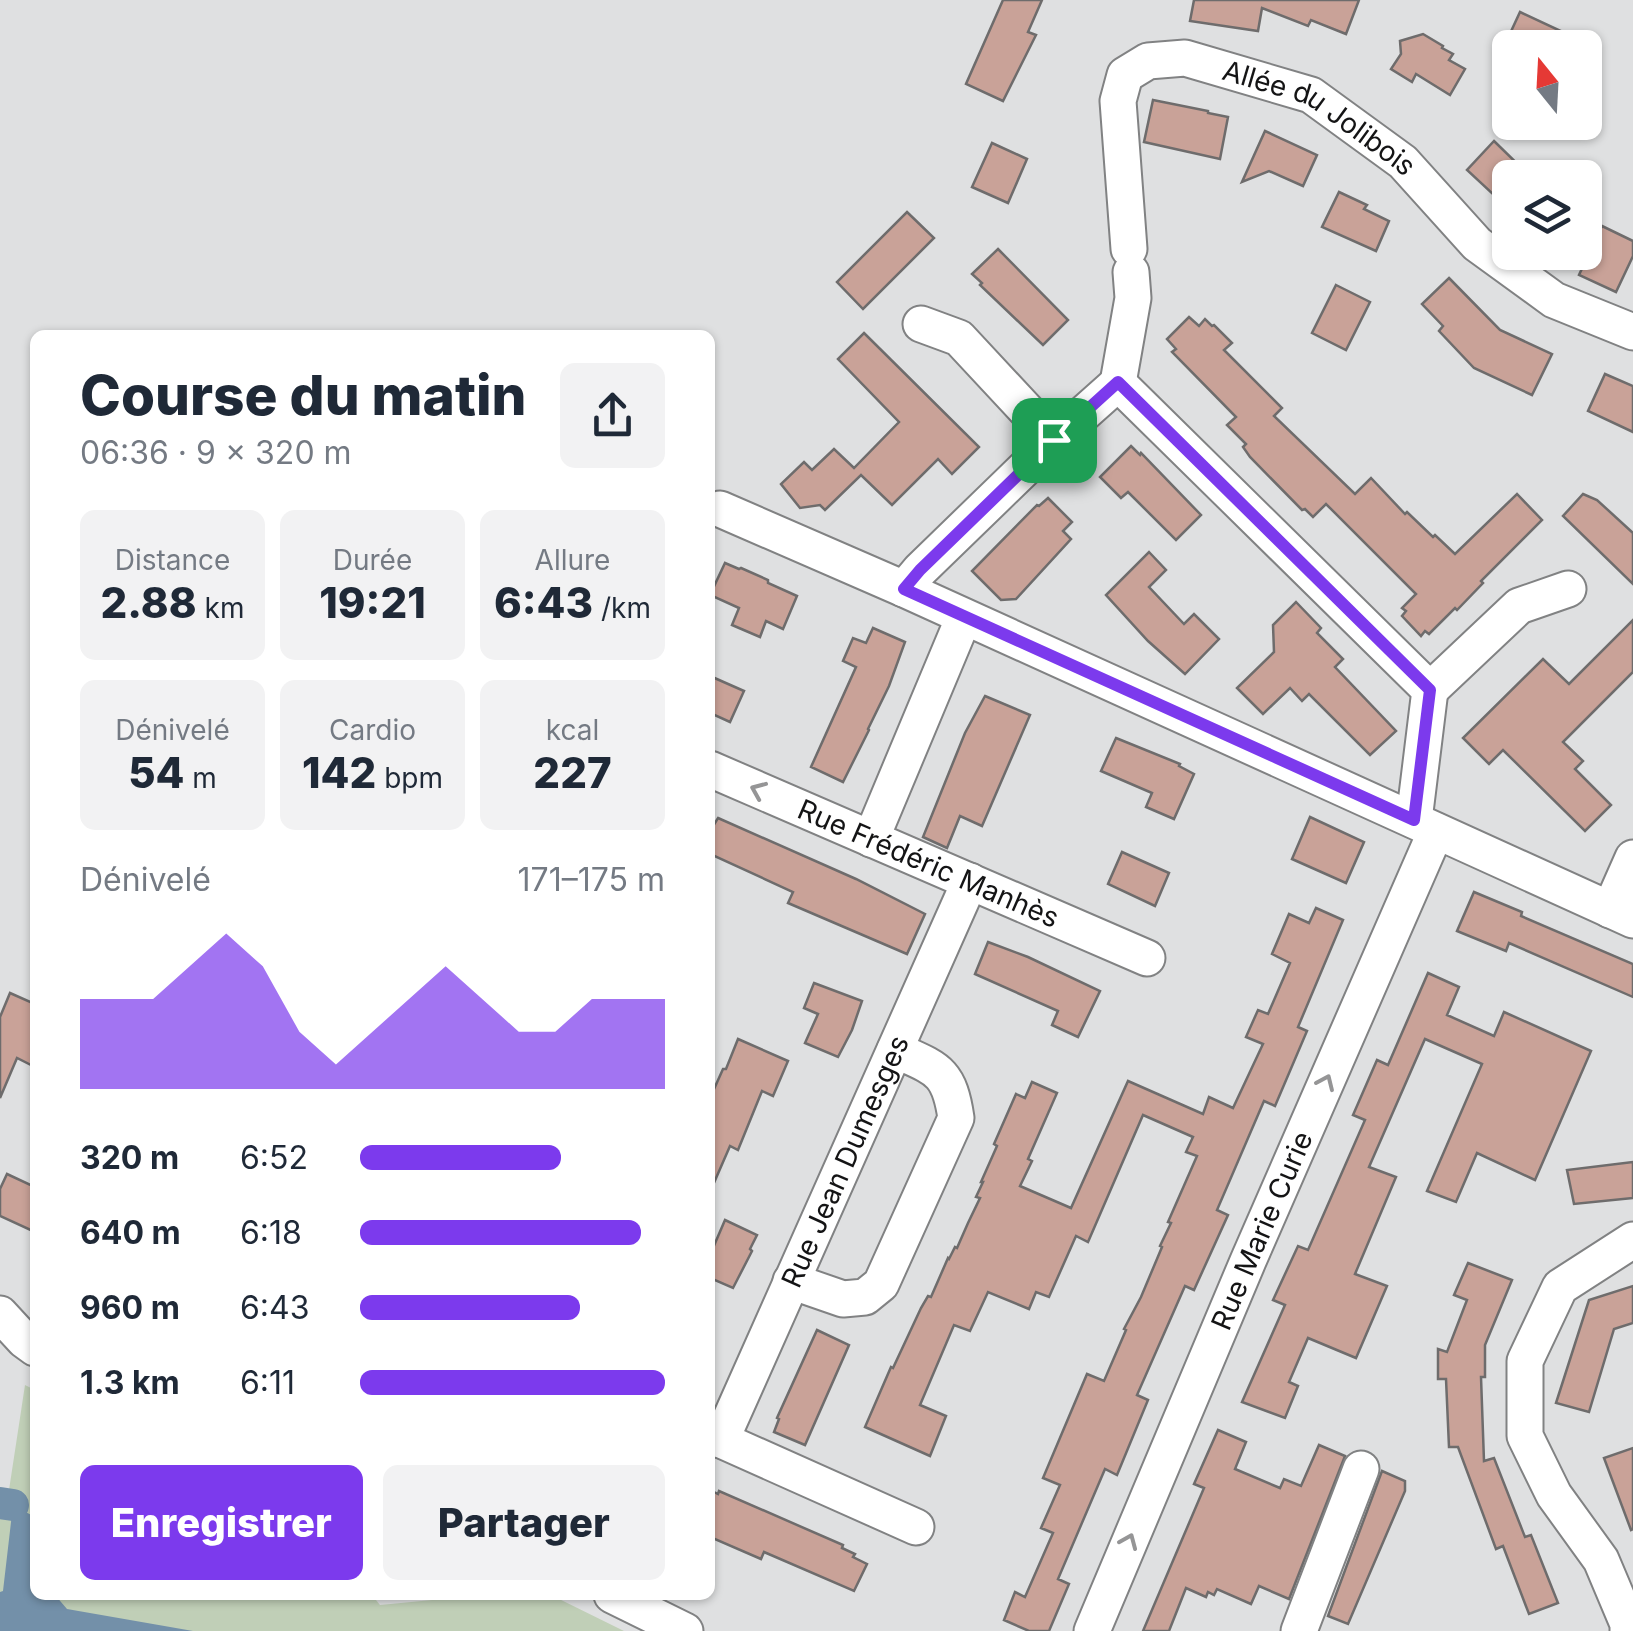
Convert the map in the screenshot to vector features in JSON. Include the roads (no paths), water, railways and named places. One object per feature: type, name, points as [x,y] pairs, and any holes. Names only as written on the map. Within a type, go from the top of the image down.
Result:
[{"type":"street","name":"Allée du Jolibois","points":[[1118,382],[1133,298],[1118,101],[1125,75],[1148,62],[1185,58],[1311,94],[1403,162],[1477,244],[1554,300],[1633,332]]},
{"type":"street","points":[[921,324],[959,338],[1054,440]]},
{"type":"street","points":[[904,589],[1118,382],[1430,690],[1519,606],[1568,589]]},
{"type":"street","points":[[720,509],[1621,915],[1633,858]]},
{"type":"street","points":[[871,838],[964,617]]},
{"type":"street","name":"Rue Marie Curie","points":[[1092,1631],[1425,825],[1430,690]]},
{"type":"street","name":"Rue Frédéric Manhès","points":[[715,771],[1147,958]]},
{"type":"street","name":"Rue Jean Dumesges","points":[[715,1437],[791,1282],[970,881]]},
{"type":"street","points":[[791,1282],[842,1299],[865,1297],[881,1284],[956,1118],[952,1091],[936,1069],[895,1050]]},
{"type":"street","points":[[1628,1631],[1601,1560],[1554,1495],[1525,1436],[1525,1361],[1560,1287],[1633,1240]]},
{"type":"street","points":[[0,1314],[30,1344]]},
{"type":"street","points":[[715,1437],[916,1527]]},
{"type":"street","points":[[1299,1631],[1361,1469]]},
{"type":"street","points":[[622,1600],[684,1631]]},
{"type":"water","points":[[13,1505],[30,1514],[30,1600],[59,1600],[67,1609],[193,1631],[0,1631]]},
{"type":"waterway","points":[[0,1503],[13,1505]]}]
